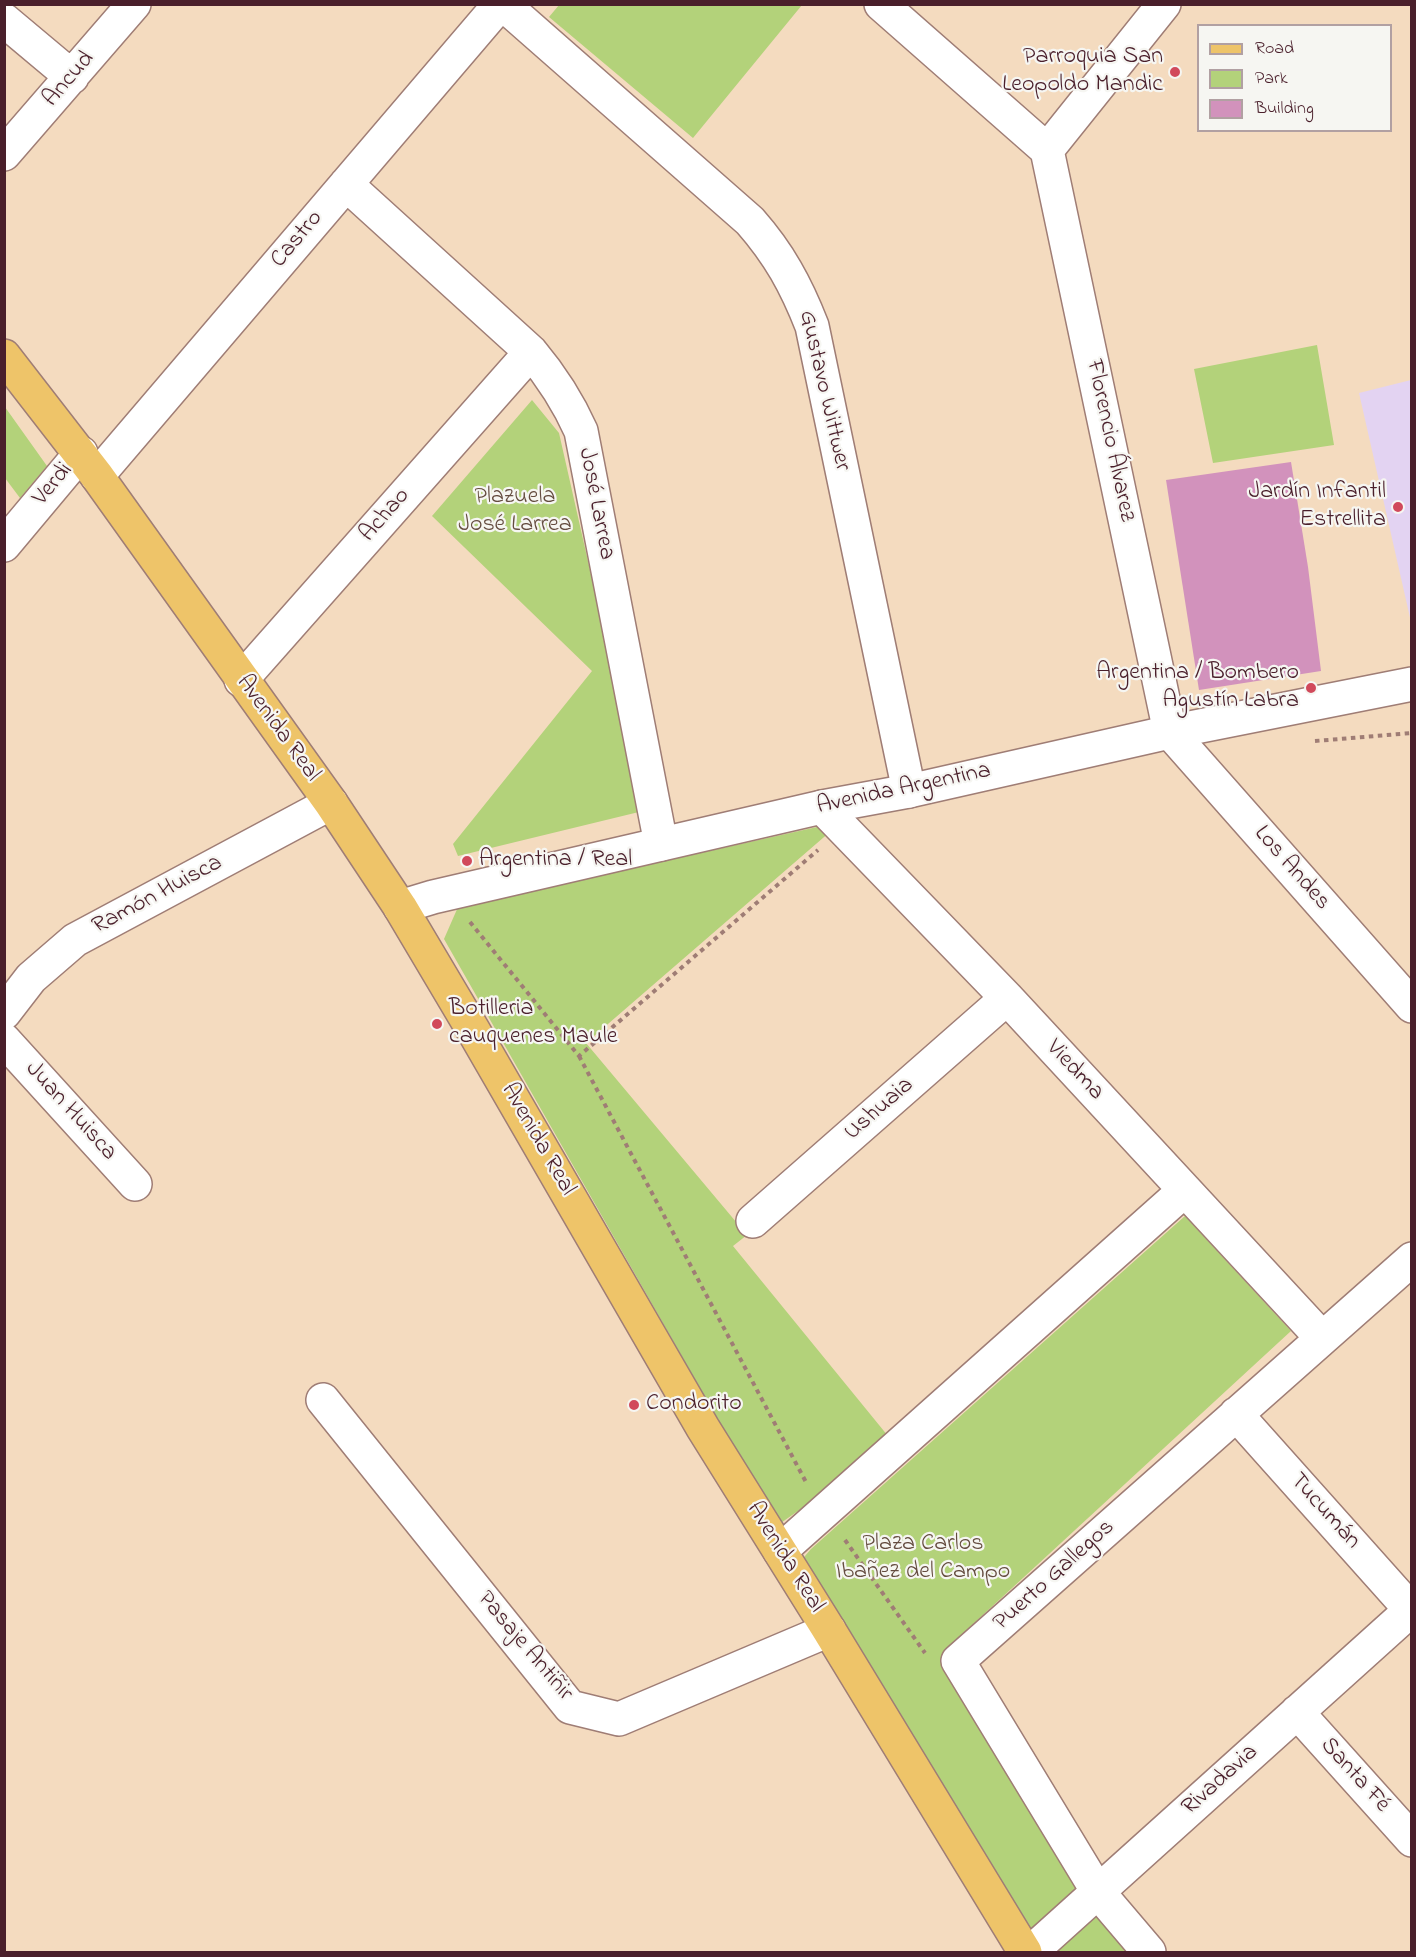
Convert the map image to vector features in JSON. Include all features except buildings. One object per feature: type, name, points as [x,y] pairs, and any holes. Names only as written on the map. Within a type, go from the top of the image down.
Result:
[{"type":"main road","name":"Avenida Real","points":[[4,356],[89,464],[331,803],[400,907],[703,1428],[830,1630],[1025,1953]]},
{"type":"street","name":"Ancud","points":[[4,154],[134,4]]},
{"type":"street","name":"Castro","points":[[89,464],[346,184],[501,4]]},
{"type":"street","name":"Gustavo Wittwer","points":[[501,4],[750,221],[771,245],[789,272],[812,326],[909,791]]},
{"type":"street","points":[[881,4],[1047,150],[1164,4]]},
{"type":"street","points":[[4,20],[72,77]]},
{"type":"street","name":"Florencio Álvarez","points":[[1047,150],[1170,732]]},
{"type":"street","name":"José Larrea","points":[[346,184],[531,352],[561,391],[581,431],[661,844]]},
{"type":"street","name":"Achao","points":[[241,680],[531,352]]},
{"type":"street","name":"Verdi","points":[[4,545],[89,464]]},
{"type":"street","name":"Avenida Argentina","points":[[400,907],[434,897],[822,807],[909,791],[1170,732],[1412,684]]},
{"type":"street","name":"Los Andes","points":[[1170,732],[1412,1006]]},
{"type":"street","name":"Ramón Huisca","points":[[4,1013],[31,978],[75,940],[331,803]]},
{"type":"street","name":"Viedma","points":[[822,807],[1007,998],[1322,1338]]},
{"type":"street","name":"Ushuaia","points":[[753,1221],[1007,998]]},
{"type":"street","name":"Juan Huisca","points":[[4,1040],[135,1184]]},
{"type":"street","points":[[780,1551],[1185,1190]]},
{"type":"street","name":"Puerto Gallegos","points":[[1149,1953],[1098,1892],[958,1661],[1412,1259]]},
{"type":"street","name":"Pasaje Antiñir","points":[[323,1400],[570,1707],[619,1719],[830,1630]]},
{"type":"street","name":"Tucumán","points":[[1236,1414],[1411,1610]]},
{"type":"street","name":"Rivadavia","points":[[1031,1953],[1411,1610]]},
{"type":"street","name":"Santa Fé","points":[[1297,1712],[1412,1840]]},
{"type":"path","points":[[1305,742],[1412,733]]},
{"type":"path","points":[[434,897],[458,908],[579,1056],[809,857]]},
{"type":"shaded area","name":"Jardín Infantil Estrellita","points":[[1412,380],[1411,622],[1359,393]]},
{"type":"green space","points":[[559,5],[802,5],[693,138],[549,17]]},
{"type":"green space","points":[[1317,345],[1334,445],[1213,463],[1194,369]]},
{"type":"green space","name":"Plazuela José Larrea","points":[[532,400],[559,433],[643,811],[458,856],[453,844],[592,671],[432,516]]},
{"type":"green space","points":[[5,407],[47,466],[20,498],[5,478]]},
{"type":"green space","points":[[826,825],[831,831],[586,1043],[747,1235],[733,1246],[888,1436],[815,1499],[778,1525],[444,939],[458,907]]},
{"type":"green space","name":"Plaza Carlos Ibañez del Campo","points":[[1185,1216],[1291,1331],[947,1648],[947,1674],[1085,1885],[1028,1941],[799,1563],[811,1549]]},
{"type":"green space","points":[[1091,1905],[1132,1952],[1050,1952]]},
{"type":"place","name":"Parroquia San Leopoldo Mandic","points":[[1175,72]]},
{"type":"place","name":"Jardín Infantil Estrellita","points":[[1398,507]]},
{"type":"place","name":"Argentina / Bombero Agustín Labra","points":[[1311,688]]},
{"type":"place","name":"Argentina / Real","points":[[467,861]]},
{"type":"place","name":"Botilleria cauquenes Maule","points":[[437,1024]]},
{"type":"place","name":"Condorito","points":[[634,1405]]}]
